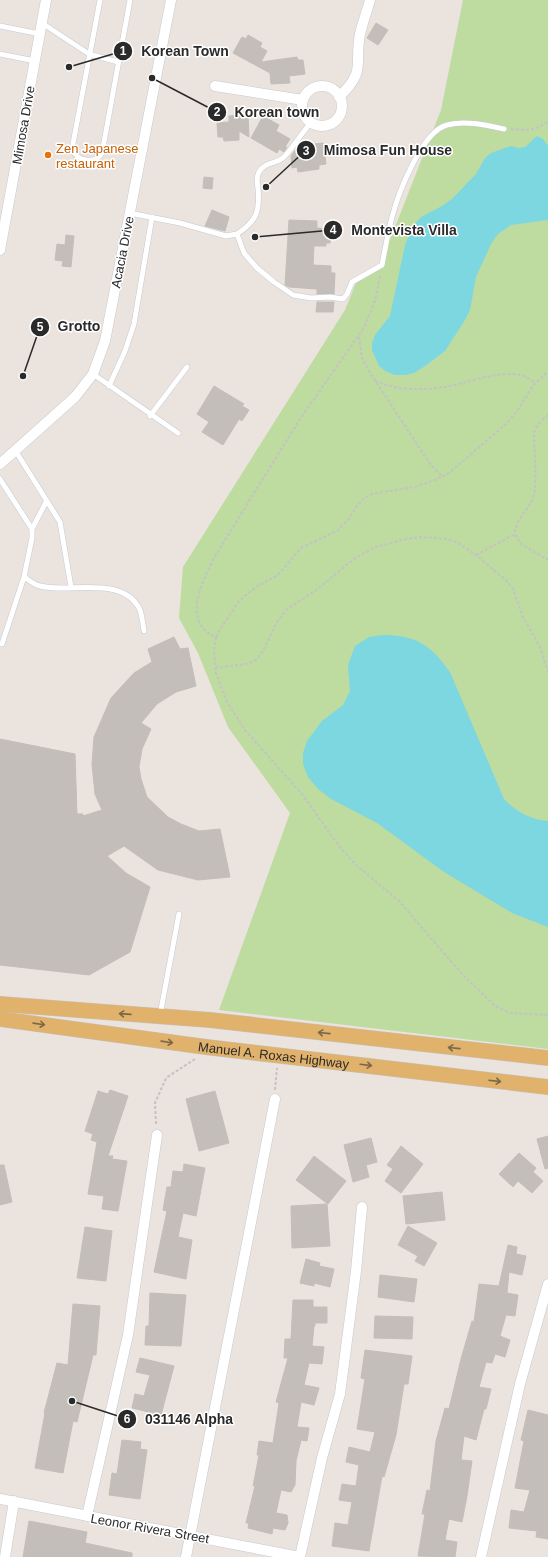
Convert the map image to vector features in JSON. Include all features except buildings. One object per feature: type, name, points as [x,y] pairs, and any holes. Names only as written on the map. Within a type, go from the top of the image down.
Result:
[{"type":"main road","name":"Manuel A. Roxas Highway","points":[[0,1004],[210,1020],[548,1058]]},
{"type":"main road","name":"Manuel A. Roxas Highway","points":[[0,1019],[206,1047],[548,1087]]},
{"type":"street","name":"Mimosa Drive","points":[[0,250],[5,199],[35,61],[46,0]]},
{"type":"street","name":"Acacia Drive","points":[[0,464],[75,397],[94,374],[105,341],[171,0]]},
{"type":"street","points":[[340,97],[349,87],[357,74],[360,34],[370,0]]},
{"type":"street","points":[[215,86],[303,100]]},
{"type":"street","points":[[324,86],[336,92],[340,97],[342,110],[335,121],[324,126],[311,123],[303,113],[303,100],[311,90],[324,86]]},
{"type":"street","points":[[186,1557],[275,1099]]},
{"type":"street","points":[[87,1516],[128,1335],[157,1136]]},
{"type":"street","points":[[300,1557],[322,1458],[340,1394],[356,1271],[362,1207]]},
{"type":"street","points":[[481,1557],[520,1384],[548,1284]]},
{"type":"street","name":"Leonor Rivera Street","points":[[0,1498],[300,1557]]},
{"type":"street","points":[[5,1557],[14,1501]]},
{"type":"lane","points":[[100,0],[72,149],[78,158],[94,161],[99,158],[102,153],[130,0]]},
{"type":"lane","points":[[42,23],[89,54],[118,62]]},
{"type":"lane","points":[[0,26],[40,34]]},
{"type":"lane","points":[[0,54],[35,61]]},
{"type":"lane","points":[[129,213],[152,217],[226,236],[237,234],[249,226],[256,216],[259,207],[257,180],[258,173],[267,164],[284,158],[302,132],[311,123]]},
{"type":"lane","points":[[237,234],[244,253],[257,268],[274,282],[300,297],[343,299],[352,282],[382,265],[396,204],[413,165],[425,143],[433,134],[446,125],[462,123],[504,129]]},
{"type":"lane","points":[[109,386],[125,352],[134,324],[152,217]]},
{"type":"lane","points":[[150,416],[187,367]]},
{"type":"lane","points":[[94,374],[150,416],[178,434]]},
{"type":"lane","points":[[15,450],[46,502],[60,522],[71,587]]},
{"type":"lane","points":[[0,479],[32,529]]},
{"type":"lane","points":[[2,644],[24,577],[32,538],[32,529],[46,502]]},
{"type":"lane","points":[[24,577],[38,586],[51,589],[71,587],[97,588],[121,592],[131,598],[140,610],[144,631]]},
{"type":"lane","points":[[160,1016],[179,914]]},
{"type":"path","points":[[504,129],[530,130],[540,127],[548,122]]},
{"type":"path","points":[[216,637],[205,630],[199,621],[196,611],[197,599],[203,581],[214,558],[300,418],[347,349],[359,336],[375,301],[382,265]]},
{"type":"path","points":[[359,336],[362,358],[374,380],[430,464],[443,477]]},
{"type":"path","points":[[548,372],[535,383],[517,411],[506,424],[443,477],[414,487],[378,492],[363,499],[337,531],[301,548],[278,575],[256,587],[240,600],[220,629],[216,637],[214,652],[216,673],[227,702],[245,730],[302,794],[339,846],[356,865],[399,901],[447,958],[495,1006],[510,1013],[548,1015]]},
{"type":"path","points":[[374,380],[394,388],[411,390],[440,388],[495,375],[507,374],[528,377],[535,383]]},
{"type":"path","points":[[548,416],[538,424],[534,432],[534,495],[529,506],[517,523],[515,534],[521,544],[548,560]]},
{"type":"path","points":[[476,555],[515,534]]},
{"type":"path","points":[[215,668],[246,664],[256,660],[263,651],[286,610],[292,604],[319,588],[354,558],[376,547],[406,539],[434,538],[458,542],[476,555],[513,589],[523,617],[540,647],[548,672]]},
{"type":"path","points":[[157,1136],[155,1102],[166,1078],[194,1061],[206,1047]]},
{"type":"path","points":[[275,1099],[277,1055]]},
{"type":"green space","points":[[463,0],[548,0],[548,1049],[219,1010],[290,813],[228,727],[198,653],[179,618],[183,567],[345,310],[356,283],[381,263],[441,110]]},
{"type":"water","points":[[537,136],[543,139],[548,146],[548,220],[511,225],[498,234],[491,244],[476,277],[470,310],[445,351],[414,373],[395,375],[385,371],[379,366],[372,350],[372,343],[375,335],[390,316],[405,245],[413,226],[421,217],[452,199],[476,174],[485,158],[491,153],[511,146],[519,148],[525,147]]},
{"type":"water","points":[[382,635],[404,637],[422,643],[436,655],[450,672],[504,799],[513,807],[530,817],[548,821],[548,927],[512,913],[444,872],[377,823],[331,799],[318,789],[308,777],[303,764],[303,753],[307,741],[322,721],[343,705],[350,691],[348,665],[355,646],[369,637]]},
{"type":"place","name":"Korean Town","points":[[69,67]]},
{"type":"place","name":"Korean town","points":[[152,78]]},
{"type":"place","name":"Zen Japanese restaurant","points":[[48,155]]},
{"type":"place","name":"Mimosa Fun House","points":[[266,187]]},
{"type":"place","name":"Montevista Villa","points":[[255,237]]},
{"type":"place","name":"Grotto","points":[[23,376]]},
{"type":"place","name":"031146 Alpha","points":[[72,1401]]}]
